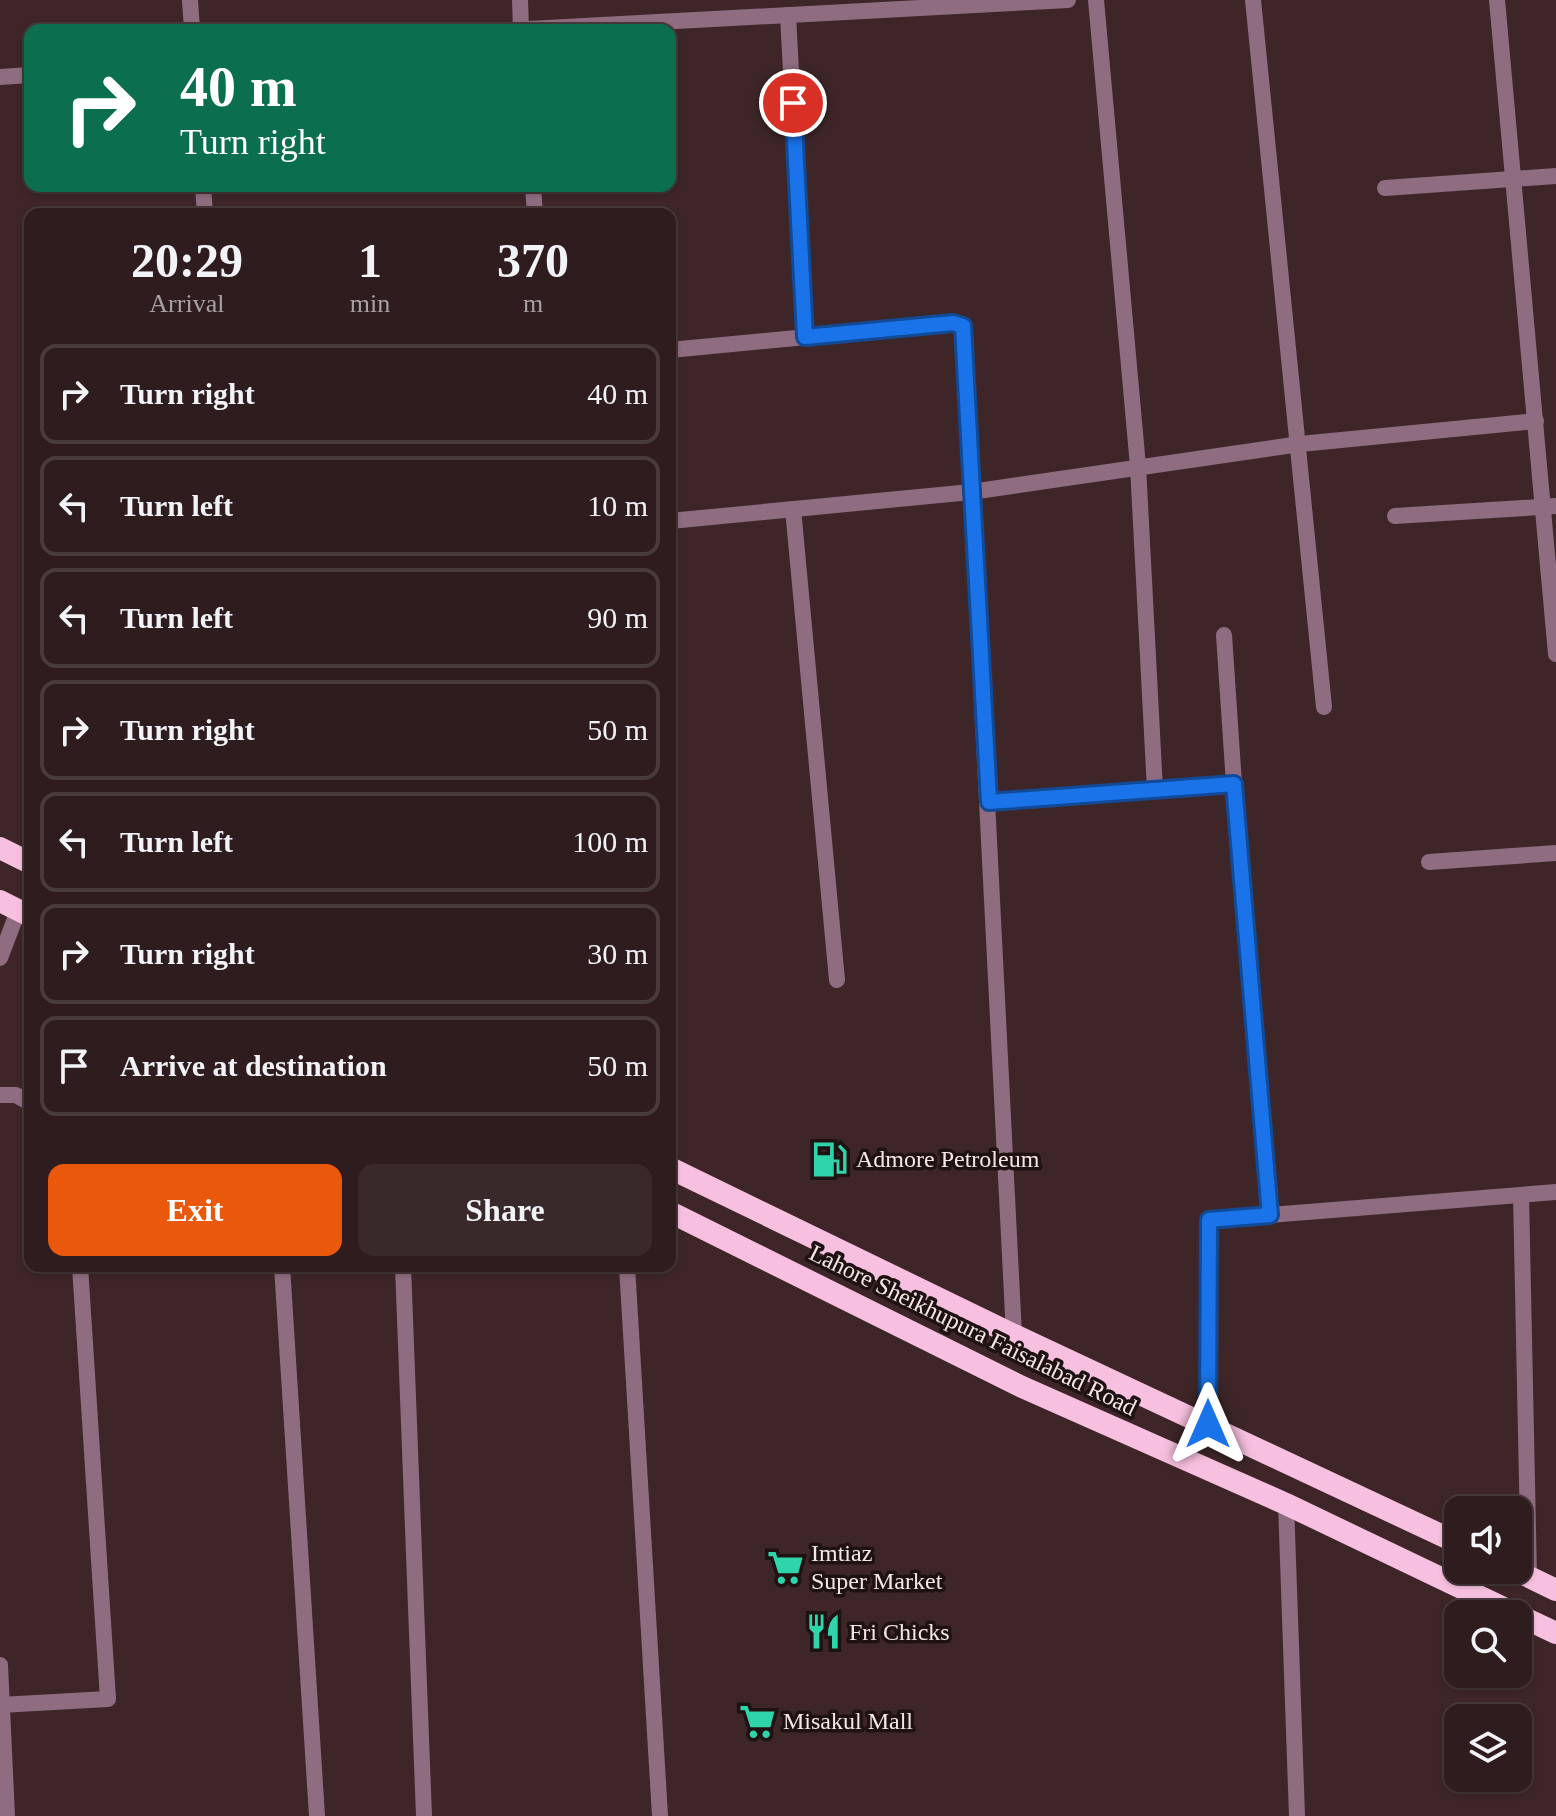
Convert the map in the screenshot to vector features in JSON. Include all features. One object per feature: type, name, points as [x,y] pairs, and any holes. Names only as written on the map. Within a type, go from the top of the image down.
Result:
[{"type":"highway","points":[[0,848],[24,860]]},
{"type":"highway","name":"Lahore Sheikhupura Faisalabad Road","points":[[676,1171],[1014,1335],[1444,1536]]},
{"type":"highway","name":"Lahore Sheikhupura Faisalabad Road","points":[[676,1215],[1020,1386],[1286,1504],[1488,1600]]},
{"type":"highway","points":[[1532,1578],[1556,1590]]},
{"type":"highway","name":"Lahore Sheikhupura Faisalabad Road","points":[[1532,1621],[1556,1633]]},
{"type":"street","points":[[190,0],[192,24]]},
{"type":"street","points":[[518,24],[520,0]]},
{"type":"street","points":[[625,24],[1068,0]]},
{"type":"street","points":[[1096,0],[1138,466],[1155,790]]},
{"type":"street","points":[[1253,0],[1324,707]]},
{"type":"street","points":[[1497,0],[1536,421],[1550,507],[1556,654]]},
{"type":"street","points":[[788,15],[805,337]]},
{"type":"street","points":[[0,77],[24,75]]},
{"type":"street","points":[[1385,188],[1556,176]]},
{"type":"street","points":[[676,349],[953,323],[963,326],[1014,1335]]},
{"type":"street","points":[[676,520],[971,492],[1300,444],[1536,421]]},
{"type":"street","points":[[1395,516],[1550,507]]},
{"type":"street","points":[[793,509],[837,980]]},
{"type":"street","points":[[1224,635],[1270,1215]]},
{"type":"street","points":[[989,802],[1234,784]]},
{"type":"street","points":[[1429,862],[1556,853]]},
{"type":"street","points":[[0,958],[16,909]]},
{"type":"street","points":[[0,1095],[16,1095],[24,1100]]},
{"type":"street","points":[[1208,1424],[1209,1220],[1556,1192]]},
{"type":"street","points":[[1521,1195],[1522,1496]]},
{"type":"street","points":[[2,1705],[108,1699],[80,1272]]},
{"type":"street","points":[[282,1272],[317,1816]]},
{"type":"street","points":[[403,1272],[424,1816]]},
{"type":"street","points":[[627,1272],[660,1816]]},
{"type":"street","points":[[1286,1504],[1297,1816]]},
{"type":"street","points":[[0,1665],[7,1816]]},
{"type":"place","name":"Admore Petroleum","points":[[830,1159]]},
{"type":"place","name":"Imtiaz Super Market","points":[[785,1567]]},
{"type":"place","name":"Fri Chicks","points":[[823,1632]]},
{"type":"place","name":"Misakul Mall","points":[[757,1721]]},
{"type":"route","points":[[793,103],[805,337],[953,323],[963,326],[989,802],[1234,784],[1270,1215],[1209,1220],[1208,1424]]}]
